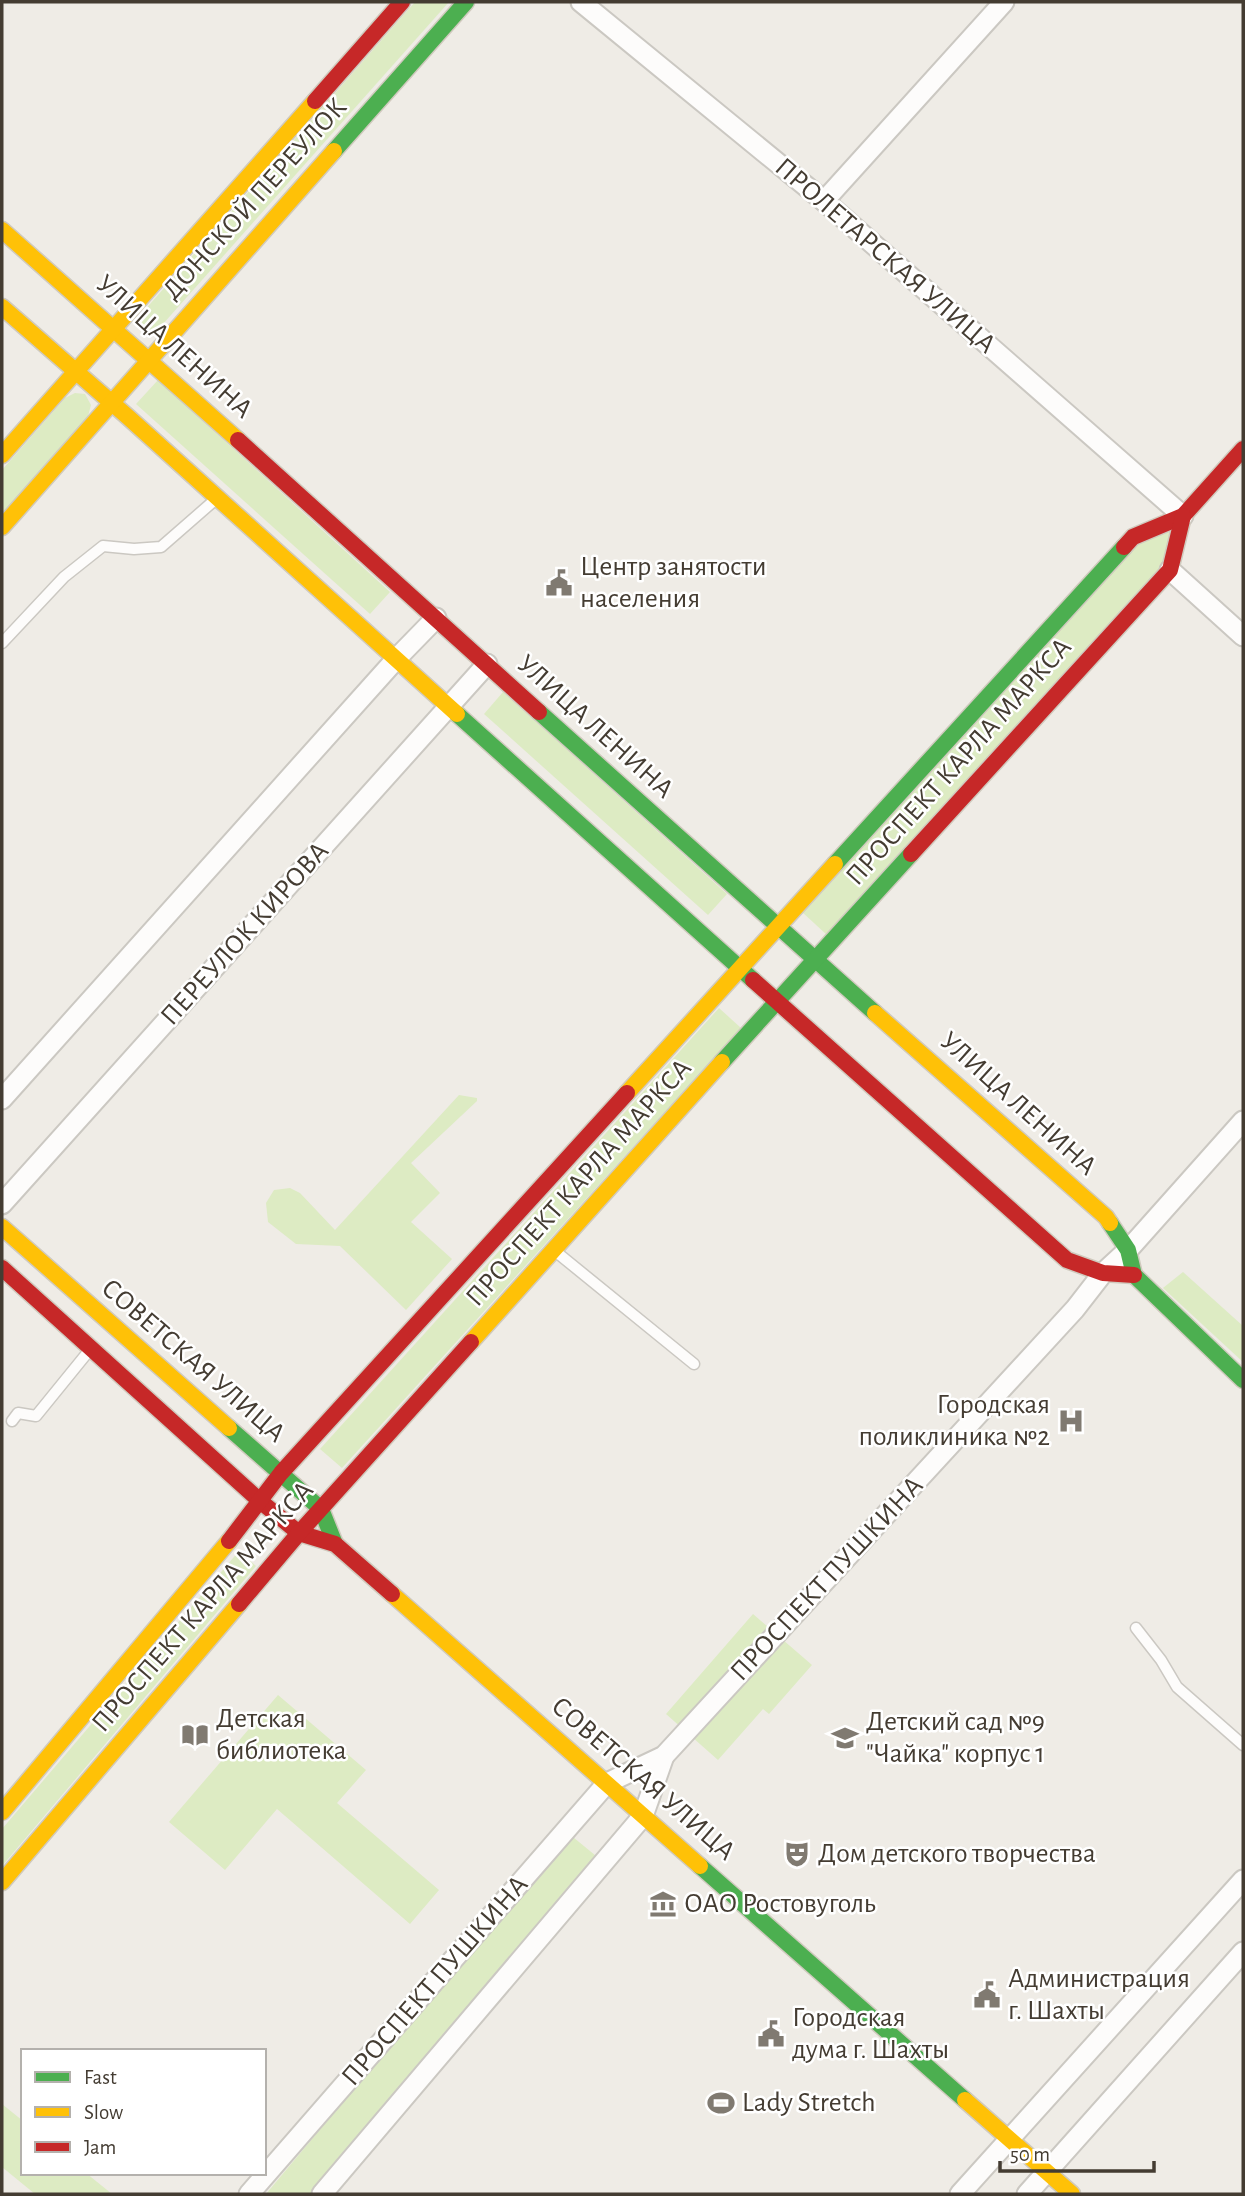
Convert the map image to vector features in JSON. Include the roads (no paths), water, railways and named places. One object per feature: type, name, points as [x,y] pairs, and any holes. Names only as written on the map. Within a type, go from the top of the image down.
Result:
[{"type":"main road","name":"ДОНСКОЙ ПЕРЕУЛОК","points":[[2,455],[402,2]]},
{"type":"main road","name":"ДОНСКОЙ ПЕРЕУЛОК","points":[[2,527],[466,2]]},
{"type":"main road","name":"УЛИЦА ЛЕНИНА","points":[[2,230],[1105,1217],[1128,1250],[1134,1275]]},
{"type":"main road","points":[[2,307],[1067,1260],[1103,1273],[1134,1275],[1243,1380]]},
{"type":"main road","name":"ПРОСПЕКТ КАРЛА МАРКСА","points":[[2,1812],[229,1541],[281,1473],[740,968],[1133,537],[1183,516],[1243,449]]},
{"type":"main road","name":"ПРОСПЕКТ КАРЛА МАРКСА","points":[[2,1882],[321,1509],[777,1001],[1170,570],[1183,516]]},
{"type":"main road","name":"СОВЕТСКАЯ УЛИЦА","points":[[2,1227],[321,1509],[335,1544]]},
{"type":"main road","name":"СОВЕТСКАЯ УЛИЦА","points":[[2,1268],[299,1534],[335,1544],[1072,2194]]},
{"type":"street","name":"ПРОЛЕТАРСКАЯ УЛИЦА","points":[[581,2],[824,201],[1183,516]]},
{"type":"street","points":[[824,201],[1004,2]]},
{"type":"street","points":[[1170,570],[1243,636]]},
{"type":"street","points":[[2,1099],[436,618]]},
{"type":"street","name":"ПЕРЕУЛОК КИРОВА","points":[[2,1204],[487,664]]},
{"type":"street","name":"ПРОСПЕКТ ПУШКИНА","points":[[266,2174],[607,1783],[664,1756],[1243,1121]]},
{"type":"street","name":"ПРОСПЕКТ ПУШКИНА","points":[[322,2194],[643,1816],[664,1756]]},
{"type":"street","points":[[960,2194],[1243,1880]]},
{"type":"street","points":[[1027,2194],[1243,1952]]},
{"type":"street","name":"ПРОСПЕКТ ПУШКИНА","points":[[249,2194],[266,2175]]},
{"type":"lane","points":[[2,643],[64,578],[103,545],[134,549],[161,547],[217,497]]},
{"type":"lane","points":[[554,1250],[694,1363]]},
{"type":"lane","points":[[12,1421],[18,1413],[36,1416],[91,1349]]},
{"type":"lane","points":[[1136,1628],[1161,1660],[1177,1687],[1243,1745]]},
{"type":"place","name":"Центр занятости населения","points":[[559,583]]},
{"type":"place","name":"Городская поликлиника №2","points":[[1071,1421]]},
{"type":"place","name":"Детская библиотека","points":[[195,1735]]},
{"type":"place","name":"Детский сад №9 \"Чайка\" корпус 1","points":[[845,1738]]},
{"type":"place","name":"Дом детского творчества","points":[[797,1854]]},
{"type":"place","name":"ОАО Ростовуголь","points":[[663,1904]]},
{"type":"place","name":"Администрация г. Шахты","points":[[987,1995]]},
{"type":"place","name":"Городская дума г. Шахты","points":[[771,2034]]},
{"type":"place","name":"Lady Stretch","points":[[721,2103]]}]
